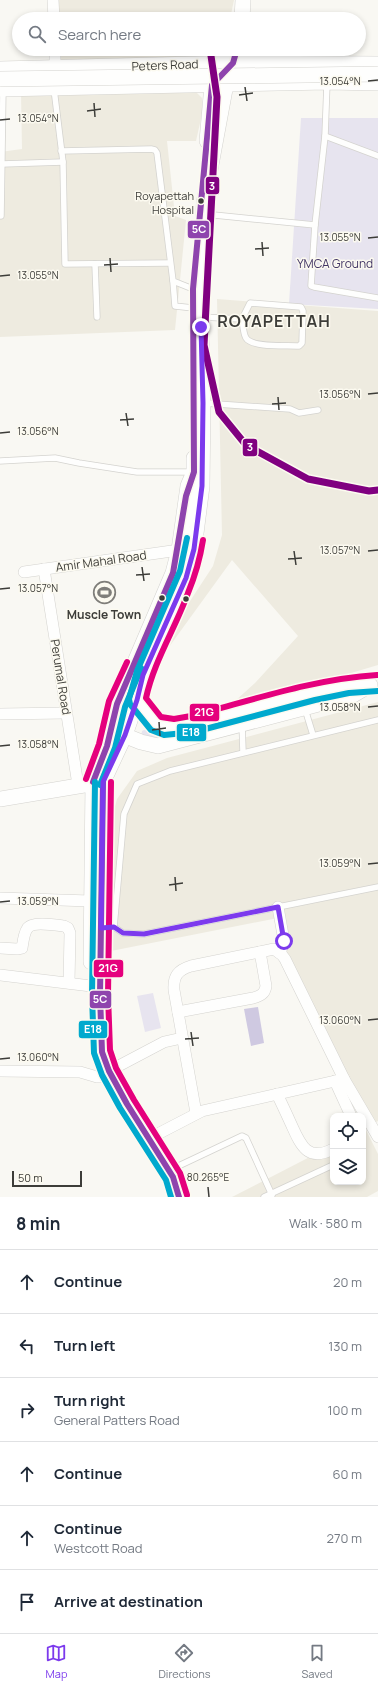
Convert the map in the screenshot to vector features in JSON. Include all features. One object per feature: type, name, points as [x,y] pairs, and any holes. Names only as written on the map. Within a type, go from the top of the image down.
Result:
[{"type":"main road","points":[[242,12],[243,0]]},
{"type":"main road","points":[[251,12],[252,0]]},
{"type":"main road","points":[[172,1197],[173,1191],[109,1089],[102,1052],[100,995],[108,928],[98,782],[125,735],[137,700],[143,675],[186,578],[196,539],[202,486],[203,403],[197,312],[193,289],[219,84],[241,56]]},
{"type":"main road","name":"Peters Road","points":[[0,69],[55,68],[241,56],[378,64]]},
{"type":"main road","points":[[1,86],[378,74]]},
{"type":"main road","name":"Peters Road","points":[[1,86],[54,88],[326,82],[378,83]]},
{"type":"main road","points":[[179,1197],[176,1183],[169,1170],[106,1074],[94,1045],[90,900],[98,782],[117,704],[173,573],[179,550],[188,486],[194,472],[197,312],[204,203],[219,84]]},
{"type":"main road","points":[[137,700],[156,724],[164,727],[175,727],[193,724],[313,692],[348,685],[374,684]]},
{"type":"main road","points":[[111,730],[141,742],[158,746],[353,695],[374,684]]},
{"type":"main road","points":[[0,799],[98,782]]},
{"type":"street","points":[[54,0],[54,12]]},
{"type":"street","points":[[54,88],[55,56]]},
{"type":"street","points":[[179,550],[196,539]]},
{"type":"street","name":"Amir Mahal Road","points":[[24,572],[179,550]]},
{"type":"street","name":"Perumal Road","points":[[44,569],[78,785]]},
{"type":"street","points":[[0,714],[66,713]]},
{"type":"street","points":[[0,898],[90,900]]},
{"type":"street","points":[[278,907],[284,941],[280,953]]},
{"type":"street","points":[[0,948],[22,948],[27,928],[31,925],[64,926],[68,928],[70,933],[69,983]]},
{"type":"street","points":[[196,1113],[173,985],[178,972],[191,966],[274,949],[285,959],[340,1080],[350,1113]]},
{"type":"street","points":[[178,1012],[253,998],[263,994],[266,986],[260,952]]},
{"type":"street","points":[[0,976],[92,986]]},
{"type":"street","points":[[0,1071],[80,1072],[97,1077],[106,1074],[164,1042],[182,1038]]},
{"type":"street","points":[[148,1139],[196,1113],[217,1106],[340,1080]]},
{"type":"street","points":[[340,1080],[378,1137]]},
{"type":"street","points":[[277,1094],[302,1147],[311,1153],[318,1154],[330,1150]]},
{"type":"lane","points":[[326,82],[325,136],[315,225],[311,284],[312,287],[378,298]]},
{"type":"lane","points":[[1,86],[1,216]]},
{"type":"lane","points":[[54,88],[63,162],[65,264],[170,263]]},
{"type":"lane","points":[[325,136],[378,156]]},
{"type":"lane","points":[[61,151],[155,150],[157,153],[164,206],[173,281],[174,306],[197,312],[242,319]]},
{"type":"lane","points":[[2,164],[63,162]]},
{"type":"lane","points":[[204,214],[315,225]]},
{"type":"lane","points":[[95,264],[97,316]]},
{"type":"lane","points":[[173,281],[193,289]]},
{"type":"lane","points":[[250,303],[301,307],[303,311],[302,343],[298,346],[264,345],[251,342],[246,337],[242,319],[250,303]]},
{"type":"lane","points":[[203,403],[290,409],[299,413],[318,410]]},
{"type":"lane","points":[[0,461],[55,458],[137,472],[194,472]]},
{"type":"lane","points":[[305,707],[313,735]]},
{"type":"lane","points":[[378,720],[170,771],[137,784],[124,814],[108,928],[123,933],[144,934],[378,887]]},
{"type":"lane","points":[[242,724],[243,752]]},
{"type":"lane","points":[[169,1170],[242,1136],[246,1138],[272,1195]]},
{"type":"lane","points":[[264,1197],[272,1195],[330,1167]]},
{"type":"shaded area","points":[[55,0],[234,0],[231,12],[55,12]]},
{"type":"shaded area","points":[[54,56],[222,56],[221,60],[54,62]]},
{"type":"shaded area","points":[[194,90],[202,98],[202,114],[196,141],[167,141],[175,216],[186,220],[175,330],[0,337],[0,152],[22,149],[21,93]]},
{"type":"shaded area","points":[[217,299],[378,311],[378,665],[224,711],[255,683],[298,636],[232,560],[161,658],[156,653],[213,566],[222,535]]},
{"type":"shaded area","points":[[378,702],[378,1121],[366,1127],[366,1113],[362,1113],[286,953],[278,918],[106,952],[110,825],[117,799],[137,771],[167,758]]},
{"type":"shaded area","points":[[258,1007],[264,1043],[251,1046],[244,1009]]},
{"type":"shaded area","points":[[366,1130],[378,1154],[378,1191],[367,1197],[232,1197],[330,1147],[330,1185],[366,1185]]},
{"type":"green space","name":"YMCA Ground","points":[[301,118],[378,118],[378,309],[289,304]]},
{"type":"green space","points":[[144,730],[161,733],[164,737],[146,743],[141,738],[142,731]]},
{"type":"green space","points":[[153,993],[161,1028],[145,1032],[137,996]]},
{"type":"transit line","name":"3","points":[[211,56],[217,97],[204,345],[219,412],[246,445],[308,479],[369,491],[378,490]]},
{"type":"transit line","name":"5C","points":[[93,782],[107,746],[117,704],[173,573],[186,496],[194,472],[193,289],[212,85],[233,63],[235,56]]},
{"type":"transit line","name":"E18","points":[[187,538],[180,571],[137,671],[129,699],[130,704],[151,730],[164,735],[194,732],[315,700],[349,693],[378,691]]},
{"type":"transit line","name":"21G","points":[[203,540],[199,561],[193,580],[183,606],[159,658],[146,698],[161,717],[174,719],[191,716],[307,686],[353,677],[377,675]]},
{"type":"transit line","name":"21G","points":[[86,779],[99,744],[109,701],[127,662]]},
{"type":"transit line","name":"E18","points":[[100,785],[115,748],[125,707],[141,668]]},
{"type":"transit line","name":"E18","points":[[95,782],[92,995],[94,1053],[102,1075],[120,1108],[166,1180],[171,1197]]},
{"type":"transit line","name":"5C","points":[[103,782],[100,995],[102,1052],[109,1071],[127,1104],[173,1177],[179,1197]]},
{"type":"transit line","name":"21G","points":[[111,782],[108,995],[110,1050],[116,1068],[134,1100],[180,1173],[187,1195]]},
{"type":"place","name":"Royapettah Hospital","points":[[201,201]]},
{"type":"place","name":"Muscle Town","points":[[104,593]]},
{"type":"district","name":"ROYAPETTAH","points":[[274,321]]},
{"type":"route","points":[[201,327],[203,403],[202,486],[194,549],[186,578],[143,675],[137,700],[125,735],[103,782],[101,928],[114,927],[123,933],[144,934],[278,907],[284,941]]}]
